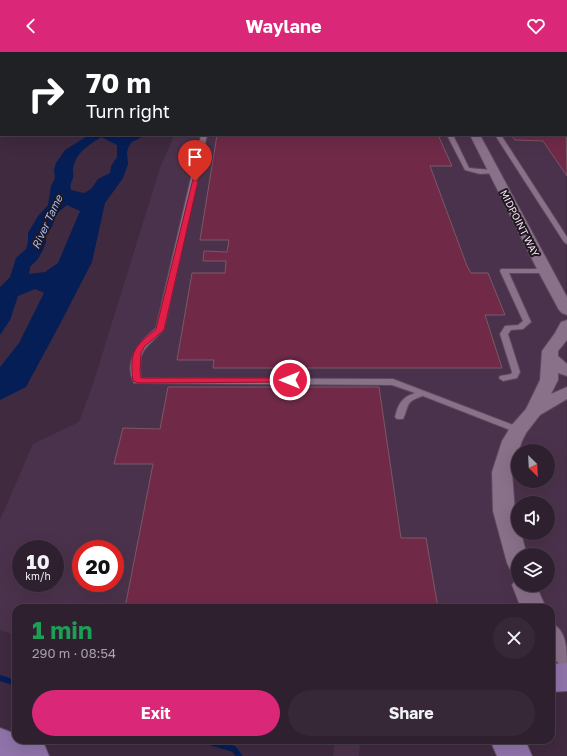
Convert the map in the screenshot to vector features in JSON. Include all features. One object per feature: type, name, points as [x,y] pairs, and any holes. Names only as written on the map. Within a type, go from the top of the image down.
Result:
[{"type":"street","name":"MIDPOINT WAY","points":[[476,136],[545,271],[567,310]]},
{"type":"street","points":[[514,548],[504,511],[502,472],[512,441],[518,430],[534,411],[549,380],[557,348],[567,325]]},
{"type":"street","points":[[557,348],[557,365],[567,371]]},
{"type":"street","points":[[534,411],[567,392]]},
{"type":"street","points":[[555,639],[567,657]]},
{"type":"street","points":[[555,678],[567,677]]},
{"type":"street","points":[[0,744],[32,756]]},
{"type":"street","points":[[496,756],[499,744]]},
{"type":"street","points":[[509,744],[515,756]]},
{"type":"lane","points":[[204,136],[160,330],[141,345],[137,353],[136,370],[138,381],[393,382],[518,430]]},
{"type":"lane","points":[[450,136],[467,169],[480,172],[494,172]]},
{"type":"lane","points":[[499,136],[567,242]]},
{"type":"lane","points":[[503,378],[514,376],[516,372],[504,334],[508,328],[520,327],[527,322],[504,271],[545,271]]},
{"type":"lane","points":[[400,417],[402,406],[410,396],[424,393]]},
{"type":"shaded area","points":[[174,136],[566,136],[567,648],[555,646],[555,604],[12,604],[12,634],[0,630],[0,520],[33,444],[79,422],[93,384],[160,168]]},
{"type":"shaded area","points":[[334,744],[360,744],[359,756],[333,756]]},
{"type":"water","name":"River Tame","points":[[87,136],[142,137],[132,142],[129,146],[127,152],[128,164],[123,178],[105,203],[92,262],[26,387],[0,400],[0,367],[19,343],[44,293],[35,289],[18,296],[10,320],[0,335],[0,287],[10,277],[16,258],[26,249],[28,233],[38,216],[48,205],[51,186],[55,178],[54,170],[56,163],[65,150]],"holes":[[[101,137],[117,145],[117,157],[111,166],[110,173],[98,179],[91,189],[84,193],[71,190],[73,169],[77,158],[83,150]],[[67,205],[80,211],[58,263],[45,272],[29,274],[30,267],[38,259],[43,250],[46,242],[46,235],[53,225],[55,215]]]},
{"type":"building","points":[[217,136],[438,136],[452,166],[430,166],[467,266],[471,273],[488,273],[505,315],[485,315],[502,368],[213,368],[214,360],[177,360],[192,273],[225,273],[226,261],[203,261],[204,251],[227,252],[229,240],[200,240]]},
{"type":"building","points":[[512,136],[566,136],[567,176],[543,141],[515,140]]},
{"type":"building","points":[[168,387],[379,387],[401,538],[426,538],[437,604],[126,604],[153,464],[114,464],[123,428],[160,429]]},
{"type":"waterway","points":[[0,678],[12,682]]},
{"type":"waterway","points":[[217,744],[234,749],[239,756]]},
{"type":"route","points":[[195,181],[160,330],[141,345],[137,353],[136,370],[138,381],[290,380]]}]
